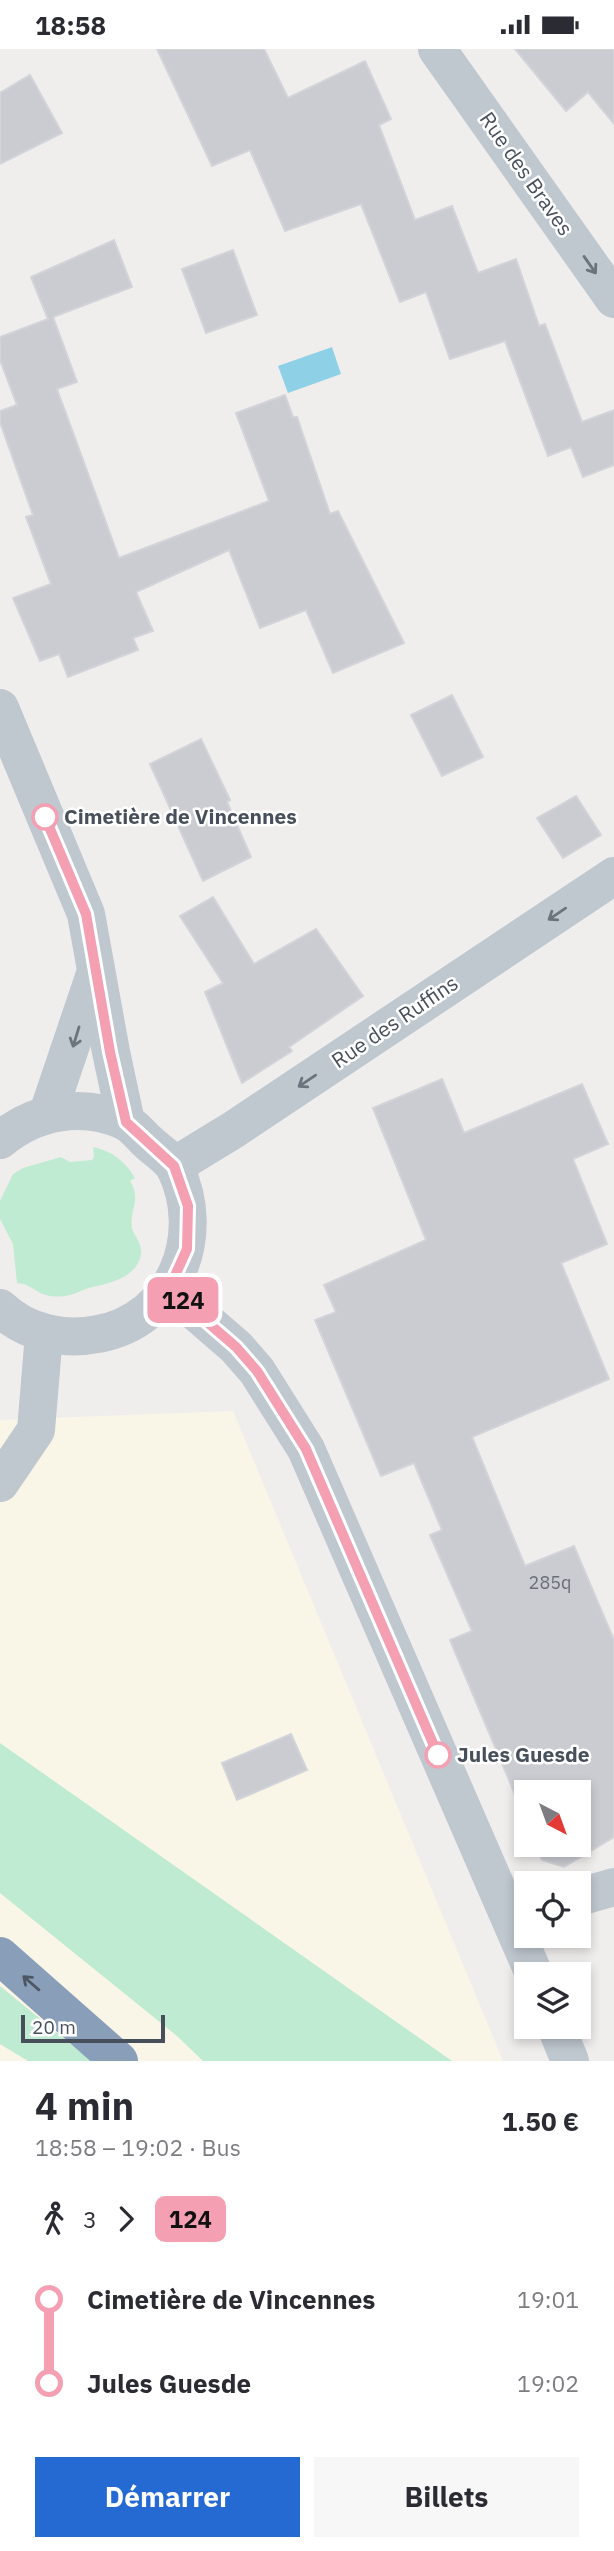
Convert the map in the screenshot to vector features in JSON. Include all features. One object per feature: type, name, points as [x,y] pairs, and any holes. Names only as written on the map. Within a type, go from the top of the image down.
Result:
[{"type":"highway","points":[[0,1956],[119,2061]]},
{"type":"street","name":"Rue des Braves","points":[[437,49],[614,299]]},
{"type":"street","points":[[0,708],[86,914],[126,1122]]},
{"type":"street","name":"Rue des Ruffins","points":[[174,1166],[233,1130],[614,876]]},
{"type":"street","points":[[48,1113],[96,972]]},
{"type":"street","points":[[0,1140],[17,1126],[48,1113],[88,1111],[126,1122],[174,1166],[188,1206],[187,1249],[169,1289],[145,1314],[114,1331],[80,1338],[44,1334],[9,1317],[0,1308]]},
{"type":"street","points":[[169,1289],[236,1347],[257,1371],[306,1449],[514,1912]]},
{"type":"street","points":[[0,1483],[36,1430],[44,1334]]},
{"type":"street","points":[[591,1894],[614,1887]]},
{"type":"street","points":[[561,2039],[570,2061]]},
{"type":"shaded area","points":[[233,1411],[503,2061],[0,2061],[0,1420]]},
{"type":"green space","points":[[93,1147],[117,1158],[135,1178],[130,1181],[135,1194],[132,1228],[141,1249],[136,1267],[118,1280],[58,1297],[45,1295],[17,1283],[13,1244],[0,1219],[0,1201],[13,1174],[23,1168],[61,1157],[70,1162],[92,1160]]},
{"type":"green space","points":[[0,1743],[452,2061],[203,2061],[177,2036],[0,1893]]},
{"type":"green space","points":[[0,1986],[92,2061],[28,2061],[0,2044]]},
{"type":"water","points":[[332,347],[341,374],[288,393],[278,366]]},
{"type":"building","points":[[157,49],[264,49],[288,98],[365,61],[391,119],[379,125],[415,220],[452,206],[478,273],[516,259],[539,326],[545,324],[582,422],[614,410],[614,465],[583,477],[571,447],[548,456],[505,341],[450,359],[426,292],[400,302],[361,204],[285,231],[250,150],[212,166]]},
{"type":"building","points":[[515,49],[614,49],[614,124],[588,92],[566,111]]},
{"type":"building","points":[[30,75],[62,133],[0,164],[0,93]]},
{"type":"building","points":[[114,240],[132,287],[53,317],[77,382],[57,389],[119,558],[269,501],[236,413],[285,395],[293,417],[297,417],[330,514],[338,511],[404,643],[333,673],[306,610],[260,628],[229,550],[136,592],[153,631],[133,638],[138,650],[68,677],[59,654],[40,661],[13,598],[51,584],[26,517],[33,515],[0,422],[0,411],[17,405],[0,360],[0,337],[48,319],[31,277]]},
{"type":"building","points":[[233,250],[257,315],[206,333],[182,269]]},
{"type":"building","points":[[452,695],[483,757],[442,776],[411,715]]},
{"type":"building","points":[[201,739],[230,800],[227,802],[251,857],[203,881],[150,764]]},
{"type":"building","points":[[576,796],[601,835],[563,858],[537,818]]},
{"type":"building","points":[[213,897],[254,964],[316,929],[363,996],[289,1047],[292,1051],[242,1083],[205,992],[223,983],[180,916]]},
{"type":"building","points":[[442,1079],[464,1133],[582,1084],[608,1144],[573,1159],[607,1244],[561,1263],[609,1379],[472,1437],[525,1566],[574,1546],[614,1640],[614,1837],[592,1850],[592,1780],[514,1780],[514,1792],[450,1640],[472,1631],[430,1535],[442,1530],[414,1463],[381,1476],[315,1320],[336,1312],[324,1285],[426,1240],[373,1108]]},
{"type":"building","points":[[291,1734],[307,1770],[237,1800],[222,1763]]},
{"type":"building","points":[[541,1857],[581,1857],[564,1867],[542,1860]]},
{"type":"bus line","name":"124","points":[[45,817],[86,914],[110,1052],[126,1122],[174,1166],[188,1206],[187,1249],[169,1289],[236,1347],[257,1371],[306,1449],[438,1755]]},
{"type":"place","name":"Cimetière de Vincennes","points":[[45,817]]},
{"type":"place","name":"Jules Guesde","points":[[438,1755]]}]
